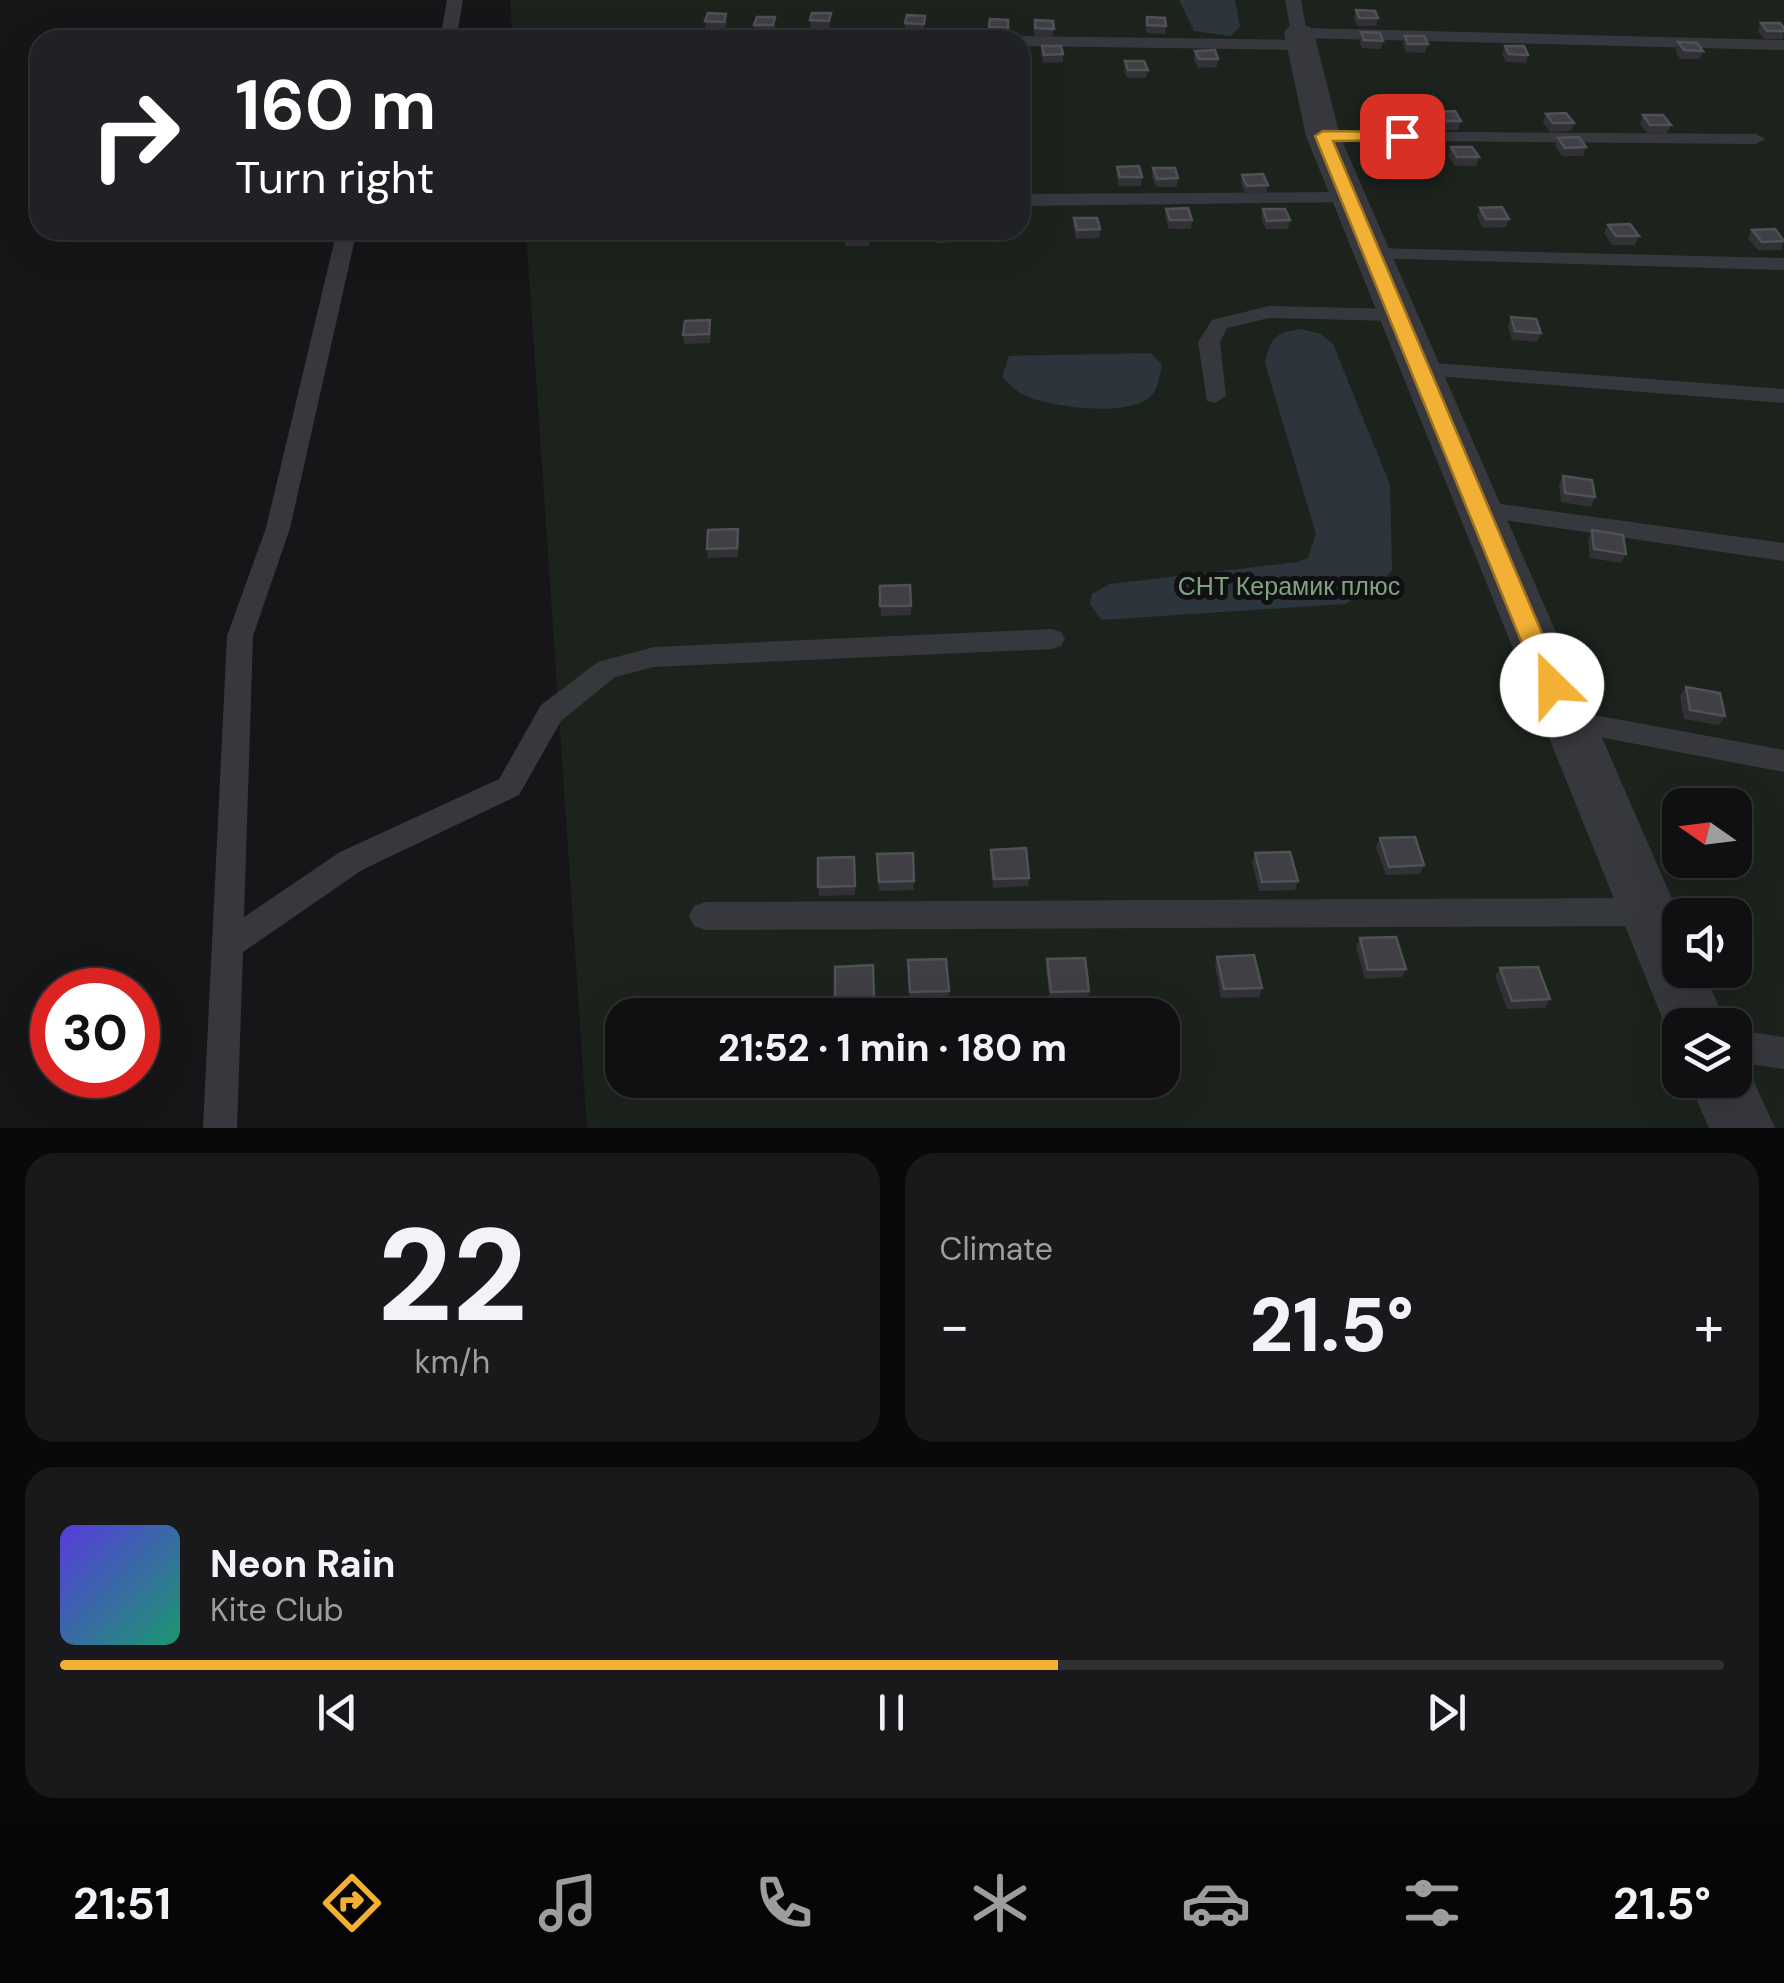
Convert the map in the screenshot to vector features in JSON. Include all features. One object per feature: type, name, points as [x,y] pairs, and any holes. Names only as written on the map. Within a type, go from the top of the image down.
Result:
[{"type":"street","points":[[1298,26],[1323,136],[1689,1008]]},
{"type":"street","points":[[1728,1098],[1742,1128]]},
{"type":"lane","points":[[450,30],[455,0]]},
{"type":"lane","points":[[1030,39],[1298,26],[1784,44]]},
{"type":"lane","points":[[1323,136],[1756,139]]},
{"type":"lane","points":[[1030,200],[1350,198]]},
{"type":"lane","points":[[220,1128],[240,636],[278,528],[345,240]]},
{"type":"lane","points":[[1372,254],[1784,264]]},
{"type":"lane","points":[[1216,396],[1208,342],[1219,324],[1268,312],[1398,314]]},
{"type":"lane","points":[[1420,370],[1784,396]]},
{"type":"lane","points":[[1478,509],[1784,552]]},
{"type":"lane","points":[[228,945],[350,861],[509,787],[552,714],[607,670],[654,658],[1052,640]]},
{"type":"lane","points":[[1566,721],[1784,761]]},
{"type":"lane","points":[[705,916],[1647,912]]},
{"type":"lane","points":[[1752,1048],[1784,1052]]},
{"type":"green space","name":"СНТ Керамик плюс","points":[[510,0],[1784,0],[1784,1128],[587,1128],[527,240],[1030,240],[1030,30],[512,30]]},
{"type":"shaded area","points":[[1179,0],[1235,0],[1240,27],[1231,36],[1194,31]]},
{"type":"shaded area","points":[[1301,329],[1321,334],[1333,344],[1390,485],[1392,570],[1381,583],[1345,604],[1101,620],[1090,603],[1092,594],[1110,584],[1308,558],[1316,534],[1265,363],[1276,338]]},
{"type":"shaded area","points":[[1151,353],[1162,365],[1156,389],[1141,402],[1126,407],[1048,403],[1020,393],[1002,377],[1009,356]]},
{"type":"building","points":[[1356,10],[1375,11],[1378,18],[1359,18]]},
{"type":"building","points":[[708,13],[726,14],[724,22],[705,21]]},
{"type":"building","points":[[812,13],[831,13],[829,21],[810,20]]},
{"type":"building","points":[[907,15],[925,16],[924,24],[905,23]]},
{"type":"building","points":[[757,17],[775,17],[773,25],[754,25]]},
{"type":"building","points":[[1147,17],[1165,18],[1166,26],[1147,25]]},
{"type":"building","points":[[990,19],[1008,20],[1008,28],[989,27]]},
{"type":"building","points":[[1035,20],[1053,21],[1054,29],[1035,28]]},
{"type":"building","points":[[1761,23],[1780,23],[1784,31],[1767,31]]},
{"type":"building","points":[[1361,32],[1380,33],[1383,41],[1364,40]]},
{"type":"building","points":[[1405,36],[1424,36],[1428,44],[1408,44]]},
{"type":"building","points":[[1678,42],[1697,43],[1703,51],[1684,50]]},
{"type":"building","points":[[1042,46],[1061,46],[1063,54],[1044,55]]},
{"type":"building","points":[[1505,46],[1524,46],[1528,55],[1509,54]]},
{"type":"building","points":[[1215,50],[1218,59],[1199,59],[1195,51]]},
{"type":"building","points":[[1125,61],[1144,61],[1148,70],[1128,70]]},
{"type":"building","points":[[1455,111],[1461,121],[1440,121],[1434,112]]},
{"type":"building","points":[[1566,113],[1574,123],[1553,123],[1546,114]]},
{"type":"building","points":[[1643,115],[1663,115],[1671,125],[1650,125]]},
{"type":"building","points":[[1579,137],[1586,147],[1565,148],[1558,138]]},
{"type":"building","points":[[1451,147],[1472,147],[1479,157],[1457,157]]},
{"type":"building","points":[[1139,166],[1142,177],[1120,177],[1117,167]]},
{"type":"building","points":[[1153,168],[1175,168],[1178,178],[1157,179]]},
{"type":"building","points":[[1263,174],[1268,185],[1247,186],[1242,175]]},
{"type":"building","points":[[1502,207],[1509,219],[1486,219],[1480,208]]},
{"type":"building","points":[[1188,208],[1192,220],[1170,220],[1166,209]]},
{"type":"building","points":[[1263,209],[1285,209],[1290,220],[1267,221]]},
{"type":"building","points":[[1074,218],[1097,218],[1100,229],[1077,230]]},
{"type":"building","points":[[1630,224],[1639,236],[1616,236],[1608,225]]},
{"type":"building","points":[[1775,229],[1784,241],[1762,242],[1752,230]]},
{"type":"building","points":[[1511,317],[1536,319],[1541,333],[1515,331]]},
{"type":"building","points":[[710,320],[709,334],[683,335],[685,321]]},
{"type":"building","points":[[1563,476],[1592,480],[1595,497],[1565,493]]},
{"type":"building","points":[[738,529],[737,548],[707,549],[708,530]]},
{"type":"building","points":[[1592,530],[1623,535],[1626,554],[1594,549]]},
{"type":"building","points":[[910,585],[911,606],[880,606],[880,586]]},
{"type":"building","points":[[1686,687],[1720,693],[1725,716],[1690,710]]},
{"type":"building","points":[[1415,837],[1424,865],[1389,867],[1380,838]]},
{"type":"building","points":[[1026,848],[1029,878],[994,879],[991,850]]},
{"type":"building","points":[[1290,852],[1298,881],[1262,882],[1255,853]]},
{"type":"building","points":[[913,853],[914,881],[879,882],[877,854]]},
{"type":"building","points":[[854,857],[855,886],[818,887],[818,858]]},
{"type":"building","points":[[1396,937],[1406,969],[1368,970],[1360,938]]},
{"type":"building","points":[[1254,955],[1262,988],[1224,989],[1217,957]]},
{"type":"building","points":[[1085,958],[1089,991],[1051,992],[1047,959]]},
{"type":"building","points":[[946,959],[949,991],[910,992],[908,960]]},
{"type":"building","points":[[873,965],[874,998],[835,998],[835,967]]},
{"type":"building","points":[[1538,967],[1550,999],[1512,1001],[1500,968]]},
{"type":"route","points":[[1402,136],[1323,136],[1552,685]]}]
